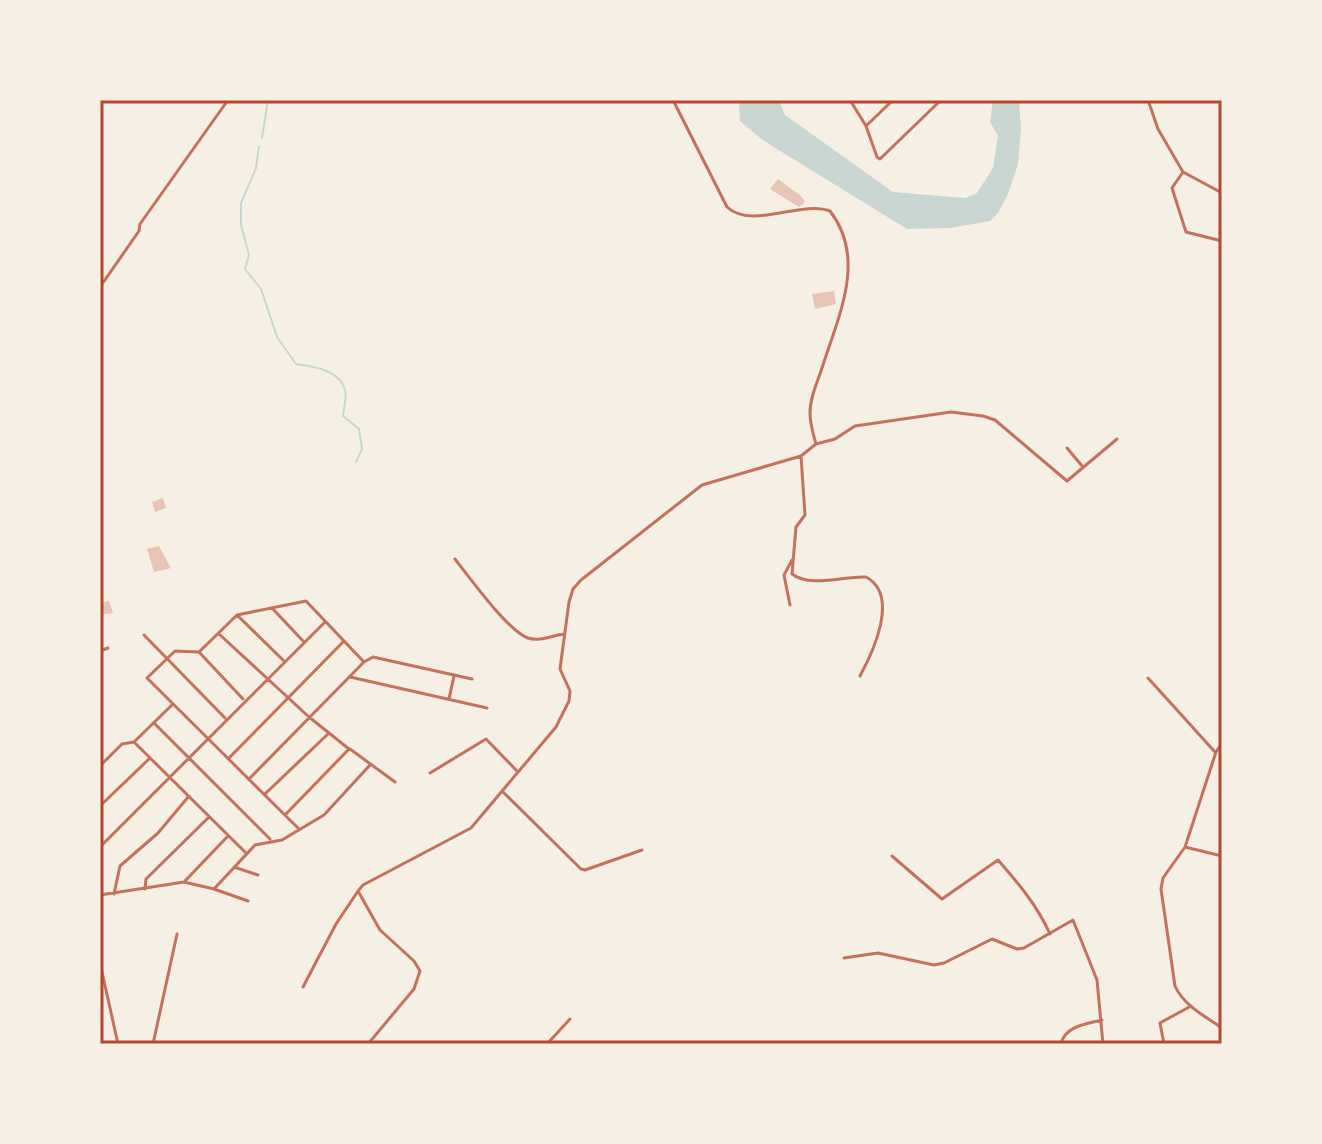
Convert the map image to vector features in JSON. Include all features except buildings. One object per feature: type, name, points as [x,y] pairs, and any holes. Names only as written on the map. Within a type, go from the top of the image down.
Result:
[{"type":"street","points":[[100,287],[139,231],[140,224],[228,100]]},
{"type":"street","points":[[673,100],[727,207],[734,213],[764,216],[819,207],[830,211],[848,245],[850,266],[845,295],[811,401],[810,423],[816,444]]},
{"type":"street","points":[[850,100],[866,126],[877,157],[884,158],[941,100]]},
{"type":"street","points":[[866,126],[893,100]]},
{"type":"street","points":[[1148,100],[1158,129],[1183,172],[1222,193]]},
{"type":"street","points":[[1183,172],[1172,188],[1186,232],[1222,241]]},
{"type":"street","points":[[303,987],[336,924],[363,885],[471,828],[556,727],[566,710],[570,691],[560,669],[573,589],[702,485],[801,456],[816,444],[835,439],[855,426],[951,412],[995,420],[1067,481],[1117,439]]},
{"type":"street","points":[[1067,448],[1084,468]]},
{"type":"street","points":[[801,456],[804,517],[796,527],[790,570],[797,578],[866,577],[881,592],[882,623],[860,676]]},
{"type":"street","points":[[455,559],[491,604],[522,635],[536,639],[565,634]]},
{"type":"street","points":[[790,605],[784,575],[787,564],[792,560]]},
{"type":"street","points":[[299,829],[147,678],[175,651],[199,652],[237,615],[306,601],[364,662]]},
{"type":"street","points":[[272,608],[304,642]]},
{"type":"street","points":[[237,615],[284,661]]},
{"type":"street","points":[[100,847],[102,841],[325,622]]},
{"type":"street","points":[[219,634],[309,717],[395,782]]},
{"type":"street","points":[[144,635],[226,719]]},
{"type":"street","points":[[229,758],[345,640]]},
{"type":"street","points":[[100,651],[108,648]]},
{"type":"street","points":[[199,652],[244,700]]},
{"type":"street","points":[[249,779],[348,676],[373,657],[472,679]]},
{"type":"street","points":[[449,699],[454,675]]},
{"type":"street","points":[[348,676],[487,708]]},
{"type":"street","points":[[1148,678],[1216,752]]},
{"type":"street","points":[[100,766],[122,744],[134,742],[173,704]]},
{"type":"street","points":[[154,723],[271,840]]},
{"type":"street","points":[[266,793],[329,733]]},
{"type":"street","points":[[430,773],[486,739],[517,771]]},
{"type":"street","points":[[134,742],[246,853]]},
{"type":"street","points":[[1222,743],[1216,752],[1185,847],[1163,878],[1161,889],[1175,986],[1179,995],[1191,1006],[1222,1028]]},
{"type":"street","points":[[285,815],[349,749]]},
{"type":"street","points":[[100,806],[150,757]]},
{"type":"street","points":[[214,889],[255,845],[282,840],[324,815],[370,765]]},
{"type":"street","points":[[503,792],[581,869],[642,850]]},
{"type":"street","points":[[114,894],[120,866],[158,833],[189,796]]},
{"type":"street","points":[[145,889],[146,879],[209,817]]},
{"type":"street","points":[[184,882],[229,836]]},
{"type":"street","points":[[1185,847],[1222,856]]},
{"type":"street","points":[[892,856],[942,899],[998,860],[1042,916],[1050,934]]},
{"type":"street","points":[[234,867],[258,875]]},
{"type":"street","points":[[100,895],[184,882],[248,901]]},
{"type":"street","points":[[358,891],[380,930],[414,961],[420,971],[414,989],[368,1044]]},
{"type":"street","points":[[844,958],[878,953],[934,965],[992,939],[1017,949],[1073,920],[1097,980],[1103,1044]]},
{"type":"street","points":[[153,1044],[177,934]]},
{"type":"street","points":[[100,963],[118,1044]]},
{"type":"street","points":[[1164,1044],[1160,1023],[1191,1006]]},
{"type":"street","points":[[547,1044],[570,1019]]},
{"type":"street","points":[[1061,1044],[1061,1039],[1069,1030],[1102,1020]]},
{"type":"shaded area","points":[[739,100],[779,100],[785,115],[893,192],[965,198],[977,193],[993,168],[998,136],[990,122],[993,100],[1019,100],[1021,129],[1018,164],[1008,194],[990,221],[950,228],[907,229],[764,141],[740,121]]},
{"type":"waterway","points":[[262,138],[268,100]]},
{"type":"waterway","points":[[259,146],[256,168],[241,203],[241,225],[249,255],[245,269],[261,289],[277,337],[296,364],[325,370],[342,383],[346,396],[343,416],[359,429],[362,449],[356,462]]}]
